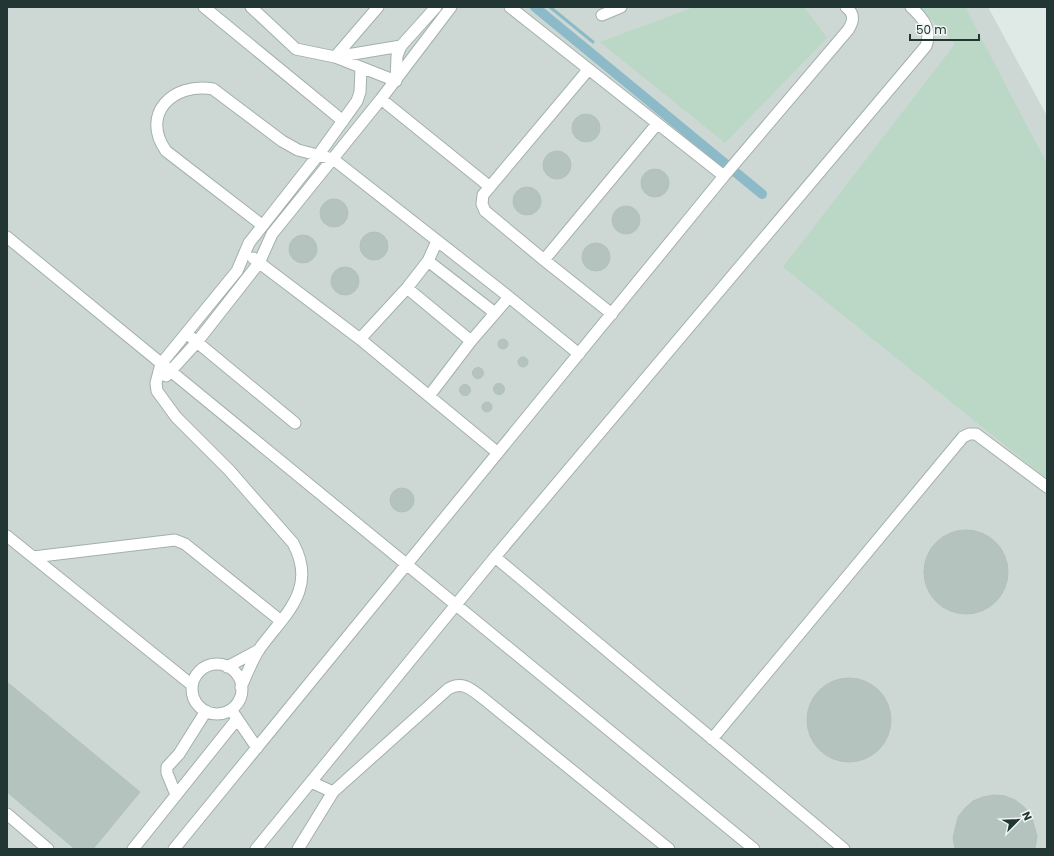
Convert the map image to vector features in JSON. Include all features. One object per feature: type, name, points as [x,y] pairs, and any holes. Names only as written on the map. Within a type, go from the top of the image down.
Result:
[{"type":"lane","points":[[204,7],[343,121]]},
{"type":"lane","points":[[251,7],[296,49],[335,57],[396,81]]},
{"type":"lane","points":[[335,57],[378,7]]},
{"type":"lane","points":[[396,81],[397,56],[401,46],[436,7]]},
{"type":"lane","points":[[156,383],[171,373],[197,342],[259,262],[272,234],[396,81],[451,7]]},
{"type":"lane","points":[[510,7],[724,176]]},
{"type":"lane","points":[[602,15],[621,7]]},
{"type":"lane","points":[[174,849],[724,176],[848,30],[853,17],[850,10],[846,7]]},
{"type":"lane","points":[[256,849],[311,782],[452,601],[465,593],[926,46],[929,34],[926,23],[911,7]]},
{"type":"lane","points":[[335,57],[401,46]]},
{"type":"lane","points":[[241,687],[237,675],[227,667],[214,664],[202,669],[198,673],[192,685],[192,691],[196,703],[206,711],[219,714],[231,709],[239,700],[241,687],[259,650],[298,598],[302,581],[302,565],[299,553],[293,543],[230,470],[176,417],[157,391],[156,383],[161,364],[237,271],[245,252],[262,225],[320,154],[357,101],[360,92],[361,68]]},
{"type":"lane","points":[[588,70],[481,199],[485,211],[612,314]]},
{"type":"lane","points":[[262,225],[166,151],[158,139],[156,128],[158,116],[162,107],[168,100],[188,89],[200,87],[213,90],[282,141],[298,150],[320,154],[333,159],[579,354]]},
{"type":"lane","points":[[381,99],[490,187]]},
{"type":"lane","points":[[544,260],[657,124]]},
{"type":"lane","points":[[7,236],[171,373],[754,849]]},
{"type":"lane","points":[[360,339],[407,288],[428,261],[437,241]]},
{"type":"lane","points":[[245,252],[360,339],[498,453]]},
{"type":"lane","points":[[428,261],[495,313]]},
{"type":"lane","points":[[407,288],[471,341]]},
{"type":"lane","points":[[429,396],[471,341],[509,297]]},
{"type":"lane","points":[[187,334],[296,423]]},
{"type":"lane","points":[[712,739],[963,437],[969,434],[976,434],[1047,487]]},
{"type":"lane","points":[[7,536],[192,685]]},
{"type":"lane","points":[[33,557],[175,540],[185,544],[281,621]]},
{"type":"lane","points":[[495,557],[844,849]]},
{"type":"lane","points":[[227,667],[259,650]]},
{"type":"lane","points":[[298,849],[333,792],[448,688],[455,685],[462,685],[484,699],[669,849]]},
{"type":"lane","points":[[231,709],[257,748]]},
{"type":"lane","points":[[176,794],[167,772],[167,767],[179,754],[206,711]]},
{"type":"lane","points":[[133,849],[237,719]]},
{"type":"lane","points":[[311,782],[333,792]]},
{"type":"lane","points":[[7,814],[48,849]]},
{"type":"shaded area","points":[[7,7],[988,7],[1047,116],[1047,849],[7,849]]},
{"type":"green space","points":[[694,7],[804,7],[827,38],[725,143],[600,42]]},
{"type":"green space","points":[[919,7],[965,7],[1047,164],[1047,479],[783,267],[955,44]]},
{"type":"building","points":[[586,114],[596,118],[600,128],[596,138],[586,142],[576,138],[572,128],[576,118]]},
{"type":"building","points":[[557,151],[567,155],[571,165],[567,175],[557,179],[547,175],[543,165],[547,155]]},
{"type":"building","points":[[655,169],[665,173],[669,183],[665,193],[655,197],[645,193],[641,183],[645,173]]},
{"type":"building","points":[[527,187],[537,191],[541,201],[537,211],[527,215],[517,211],[513,201],[517,191]]},
{"type":"building","points":[[334,199],[344,203],[348,213],[344,223],[334,227],[324,223],[320,213],[324,203]]},
{"type":"building","points":[[626,206],[636,210],[640,220],[636,230],[626,234],[616,230],[612,220],[616,210]]},
{"type":"building","points":[[374,232],[384,236],[388,246],[384,256],[374,260],[364,256],[360,246],[364,236]]},
{"type":"building","points":[[303,235],[313,239],[317,249],[313,259],[303,263],[293,259],[289,249],[293,239]]},
{"type":"building","points":[[596,243],[606,247],[610,257],[606,267],[596,271],[586,267],[582,257],[586,247]]},
{"type":"building","points":[[345,267],[355,271],[359,281],[355,291],[345,295],[335,291],[331,281],[335,271]]},
{"type":"building","points":[[501,339],[505,339],[507,340],[507,348],[501,349],[498,346],[498,342]]},
{"type":"building","points":[[521,357],[525,357],[527,358],[527,366],[521,367],[518,364],[518,360]]},
{"type":"building","points":[[476,368],[480,368],[482,369],[482,377],[476,378],[473,375],[473,371]]},
{"type":"building","points":[[497,384],[501,384],[503,385],[503,393],[497,394],[494,391],[494,387]]},
{"type":"building","points":[[463,385],[467,385],[469,386],[469,394],[463,395],[460,392],[460,388]]},
{"type":"building","points":[[485,402],[489,402],[491,403],[491,411],[485,412],[482,409],[482,405]]},
{"type":"building","points":[[402,488],[411,491],[414,500],[411,509],[402,512],[393,509],[390,500],[393,491]]},
{"type":"building","points":[[966,530],[974,531],[989,537],[1001,549],[1007,564],[1007,580],[1001,595],[989,607],[974,613],[966,614],[958,613],[943,607],[931,595],[925,580],[924,572],[925,564],[931,549],[943,537],[958,531]]},
{"type":"building","points":[[849,678],[857,679],[872,685],[884,697],[890,712],[890,728],[884,743],[872,755],[857,761],[849,762],[841,761],[826,755],[814,743],[808,728],[807,720],[808,712],[814,697],[826,685],[841,679]]},
{"type":"building","points":[[7,682],[140,792],[93,849],[75,849],[7,792]]},
{"type":"building","points":[[994,795],[1005,796],[1015,800],[1031,815],[1037,836],[1035,849],[955,849],[953,838],[958,817],[973,801]]},
{"type":"waterway","points":[[535,7],[762,194]]},
{"type":"waterway","points":[[550,7],[593,42]]}]
